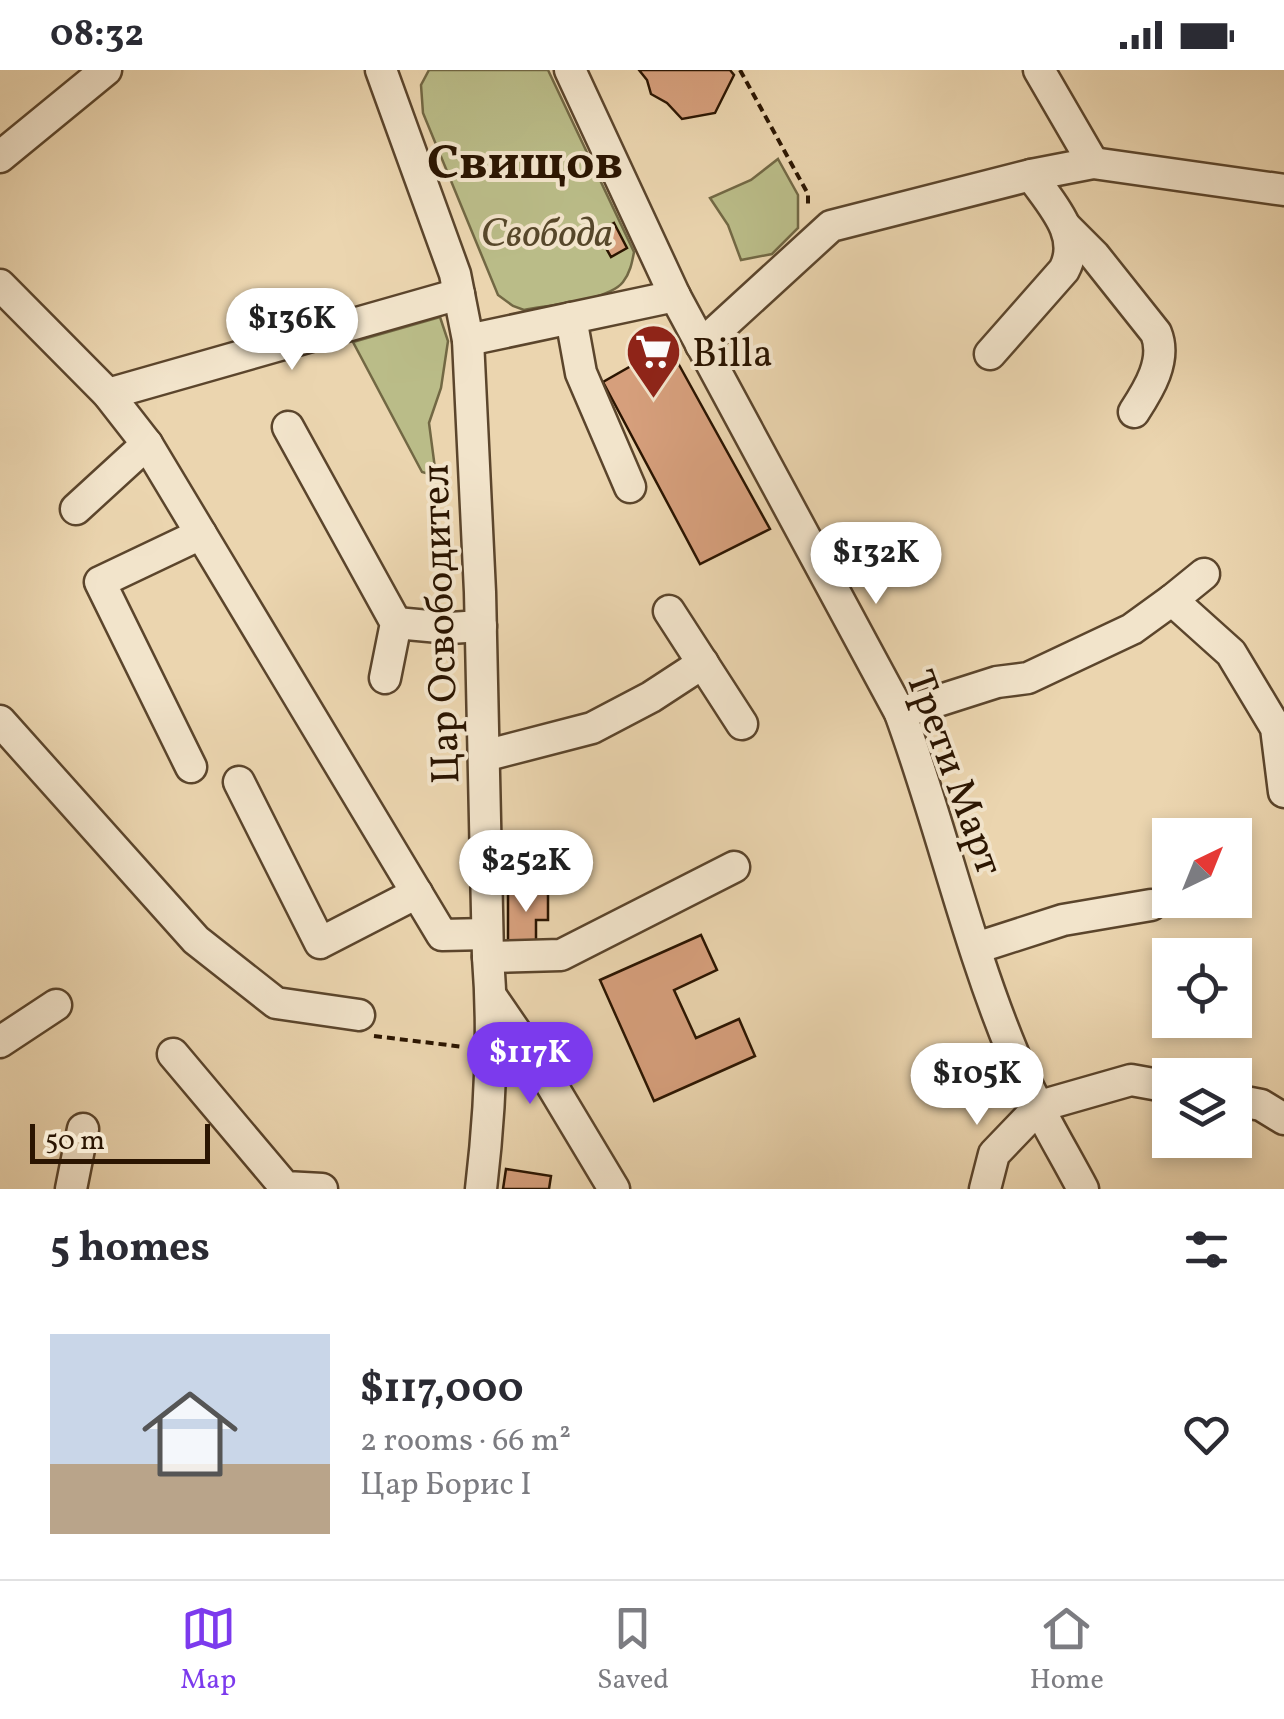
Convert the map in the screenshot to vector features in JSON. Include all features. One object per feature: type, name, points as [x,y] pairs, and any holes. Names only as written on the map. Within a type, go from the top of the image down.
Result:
[{"type":"street","points":[[0,157],[106,70]]},
{"type":"street","name":"Цар Освободител","points":[[381,70],[455,274],[468,340],[491,996],[481,1189]]},
{"type":"street","name":"Трети Март","points":[[570,70],[675,296],[900,713],[1014,1057],[1083,1189]]},
{"type":"street","points":[[1039,70],[1093,163]]},
{"type":"street","points":[[701,345],[831,226],[1093,163],[1284,190]]},
{"type":"street","points":[[1031,176],[1066,226],[1156,333],[1160,354],[1150,387],[1134,412]]},
{"type":"street","points":[[990,354],[1070,260],[1066,226]]},
{"type":"street","points":[[0,285],[108,394],[146,444],[442,935],[488,946],[561,954],[734,866]]},
{"type":"street","points":[[108,394],[459,294]]},
{"type":"street","points":[[468,340],[675,296]]},
{"type":"street","points":[[572,318],[581,373],[630,487]]},
{"type":"street","points":[[288,427],[396,623],[385,678]]},
{"type":"street","points":[[76,509],[146,444]]},
{"type":"street","points":[[192,767],[100,582],[201,534]]},
{"type":"street","points":[[900,713],[997,682],[1028,678],[1132,629],[1204,574]]},
{"type":"street","points":[[1172,600],[1231,652],[1276,728],[1284,792]]},
{"type":"street","points":[[669,611],[742,724]]},
{"type":"street","points":[[396,623],[450,628],[481,626]]},
{"type":"street","points":[[484,756],[592,728],[651,698],[703,663]]},
{"type":"street","points":[[0,721],[196,940],[276,1003],[367,1026]]},
{"type":"street","points":[[239,782],[320,943],[417,893]]},
{"type":"street","points":[[976,948],[1063,920],[1150,905]]},
{"type":"street","points":[[491,996],[548,1078],[614,1189]]},
{"type":"street","points":[[0,1042],[56,1005]]},
{"type":"street","points":[[173,1054],[285,1186],[322,1189]]},
{"type":"street","points":[[986,1189],[994,1154],[1040,1106],[1132,1080],[1152,1084]]},
{"type":"street","points":[[1252,1103],[1284,1118]]},
{"type":"street","points":[[70,1189],[83,1129]]},
{"type":"path","points":[[740,70],[808,194],[808,224],[831,226]]},
{"type":"path","points":[[367,1026],[489,1050]]},
{"type":"green space","name":"Свобода","points":[[429,70],[548,70],[634,252],[623,282],[591,298],[524,310],[498,295],[423,113],[421,85]]},
{"type":"green space","points":[[778,159],[798,195],[798,228],[772,254],[741,260],[728,225],[710,198],[751,180]]},
{"type":"green space","points":[[440,317],[448,341],[441,388],[429,423],[436,476],[422,472],[353,342]]},
{"type":"building","points":[[639,70],[730,70],[734,75],[715,113],[682,119],[667,103],[651,94]]},
{"type":"building","points":[[614,223],[627,248],[611,257],[597,232]]},
{"type":"building","points":[[668,345],[770,529],[700,564],[603,382]]},
{"type":"building","points":[[542,850],[544,886],[508,887],[507,851]]},
{"type":"building","points":[[508,892],[548,892],[548,920],[536,920],[536,943],[508,943]]},
{"type":"building","points":[[701,935],[717,970],[674,990],[696,1038],[739,1019],[755,1056],[654,1101],[600,980]]},
{"type":"building","points":[[506,1169],[551,1176],[549,1189],[503,1189]]},
{"type":"place","name":"Billa","points":[[653,401]]},
{"type":"district","name":"Свищов","points":[[525,160]]}]
